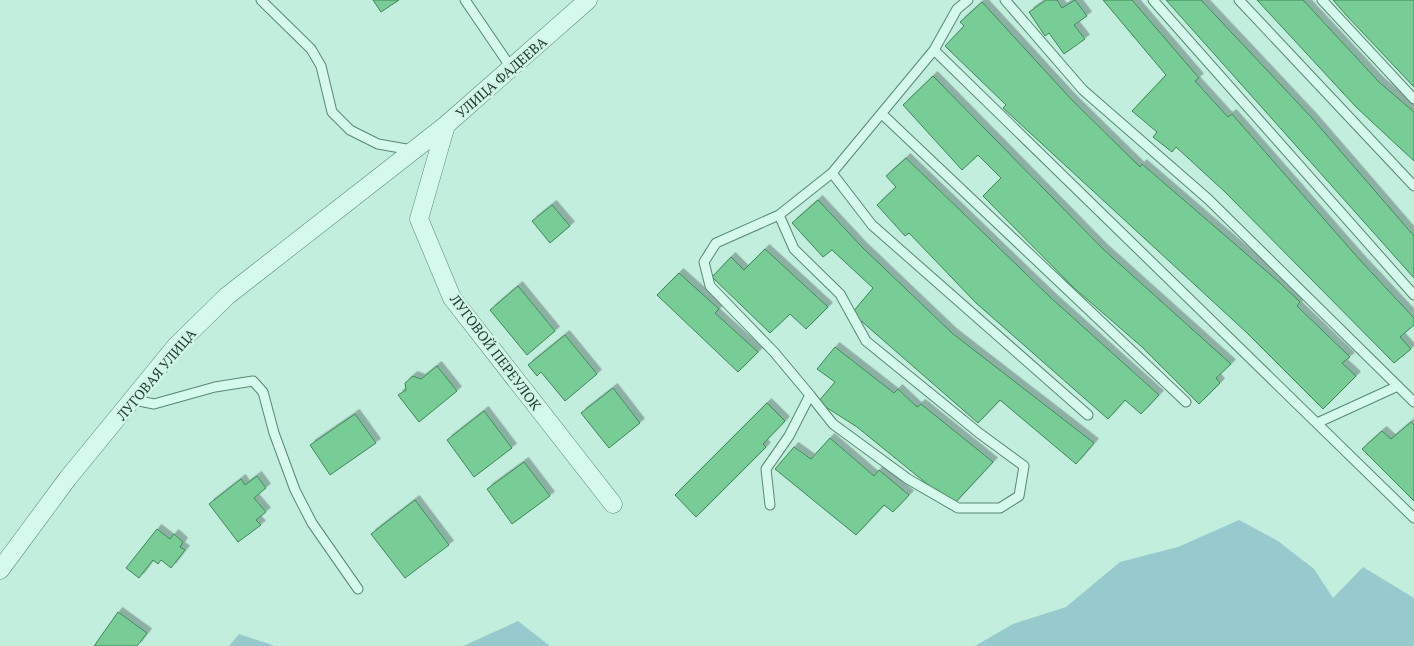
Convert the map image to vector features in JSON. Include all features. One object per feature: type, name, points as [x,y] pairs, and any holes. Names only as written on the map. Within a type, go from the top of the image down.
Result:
[{"type":"street","name":"УЛИЦА ФАДЕЕВА","points":[[412,150],[446,125],[512,69],[588,0]]},
{"type":"street","name":"ЛУГОВОЙ ПЕРЕУЛОК","points":[[446,125],[419,219],[452,298],[613,504]]},
{"type":"street","name":"ЛУГОВАЯ УЛИЦА","points":[[0,570],[68,478],[134,400],[176,346],[227,296],[412,150]]},
{"type":"lane","points":[[261,0],[311,49],[321,66],[332,112],[350,130],[378,144],[412,150]]},
{"type":"lane","points":[[465,0],[512,69]]},
{"type":"lane","points":[[779,215],[794,249],[840,294],[866,341],[978,433],[1024,466],[1019,496],[1000,508],[958,508],[908,479],[833,424],[774,352],[710,286],[704,262],[716,243],[779,215],[832,173],[934,50],[958,9],[968,0]]},
{"type":"lane","points":[[1005,0],[1083,90],[1208,199],[1414,402]]},
{"type":"lane","points":[[1153,0],[1414,295]]},
{"type":"lane","points":[[1239,0],[1414,186]]},
{"type":"lane","points":[[1322,0],[1414,99]]},
{"type":"lane","points":[[934,50],[1414,518]]},
{"type":"lane","points":[[882,114],[1186,402]]},
{"type":"lane","points":[[832,173],[872,225],[1088,416]]},
{"type":"lane","points":[[134,400],[154,404],[215,387],[252,382],[263,392],[274,433],[295,490],[312,523],[358,589]]},
{"type":"lane","points":[[1317,423],[1398,386]]},
{"type":"lane","points":[[770,505],[766,470],[789,436],[810,396]]},
{"type":"shaded area","points":[[1239,520],[1278,541],[1314,569],[1333,598],[1363,567],[1414,598],[1414,646],[975,646],[1013,624],[1066,607],[1120,562],[1178,547]]},
{"type":"shaded area","points":[[518,621],[550,646],[463,646]]},
{"type":"shaded area","points":[[239,634],[275,646],[229,646]]},
{"type":"building","points":[[373,0],[399,0],[381,12]]},
{"type":"building","points":[[1046,0],[1057,0],[1062,8],[1075,0],[1087,16],[1074,25],[1085,39],[1064,54],[1049,33],[1045,36],[1029,12]]},
{"type":"building","points":[[1103,0],[1132,0],[1199,78],[1195,81],[1228,117],[1232,114],[1359,259],[1414,318],[1414,325],[1400,337],[1411,349],[1394,363],[1225,192],[1176,147],[1172,152],[1153,137],[1157,132],[1132,111],[1166,75]]},
{"type":"building","points":[[1166,0],[1201,0],[1312,118],[1414,236],[1414,278]]},
{"type":"building","points":[[1257,0],[1303,0],[1379,82],[1414,112],[1414,161],[1356,107]]},
{"type":"building","points":[[1333,0],[1414,0],[1414,87],[1347,16]]},
{"type":"building","points":[[982,2],[1071,99],[1140,167],[1142,164],[1279,282],[1300,302],[1297,306],[1350,357],[1342,363],[1356,376],[1323,409],[1246,332],[1003,108],[1006,105],[945,46],[964,26],[960,22]]},
{"type":"building","points":[[933,76],[1103,249],[1231,364],[1216,378],[1220,383],[1199,404],[1142,347],[1073,287],[983,196],[1001,178],[978,155],[962,170],[903,105]]},
{"type":"building","points":[[906,158],[1050,297],[1159,395],[1141,414],[1125,400],[1108,419],[976,303],[909,233],[905,236],[877,205],[896,187],[886,176]]},
{"type":"building","points":[[818,200],[862,247],[952,333],[1094,443],[1076,464],[1000,400],[978,423],[852,313],[873,288],[832,250],[823,257],[792,223]]},
{"type":"building","points":[[552,205],[570,226],[550,243],[532,221]]},
{"type":"building","points":[[765,249],[828,307],[806,329],[790,314],[770,333],[712,277],[731,257],[744,270]]},
{"type":"building","points":[[679,273],[719,309],[715,313],[758,352],[738,372],[657,295]]},
{"type":"building","points":[[518,286],[555,331],[527,355],[490,310]]},
{"type":"building","points":[[565,335],[597,374],[565,401],[541,372],[537,376],[528,365]]},
{"type":"building","points":[[835,347],[894,393],[898,389],[917,407],[921,404],[993,462],[953,505],[857,427],[818,402],[835,382],[817,369]]},
{"type":"building","points":[[437,366],[457,391],[419,422],[398,395],[406,390],[405,383],[413,376],[421,379]]},
{"type":"building","points":[[613,388],[640,423],[609,448],[581,413]]},
{"type":"building","points":[[767,403],[785,421],[763,444],[766,447],[696,517],[675,495]]},
{"type":"building","points":[[484,411],[512,448],[474,477],[447,440]]},
{"type":"building","points":[[355,414],[376,443],[330,475],[310,445]]},
{"type":"building","points":[[1411,422],[1414,425],[1414,501],[1362,449],[1382,431],[1391,439]]},
{"type":"building","points":[[830,438],[874,476],[879,470],[909,495],[893,512],[884,505],[856,535],[775,469],[794,447],[811,459]]},
{"type":"building","points":[[524,462],[550,496],[512,524],[487,489]]},
{"type":"building","points":[[257,476],[266,488],[254,498],[266,512],[256,520],[261,525],[238,542],[209,504],[241,479],[245,485]]},
{"type":"building","points":[[415,500],[449,545],[405,578],[371,534]]},
{"type":"building","points":[[157,529],[170,539],[174,534],[183,542],[180,547],[185,550],[171,568],[161,560],[158,564],[153,560],[139,578],[126,568]]},
{"type":"building","points":[[118,612],[147,633],[137,646],[94,646]]}]
